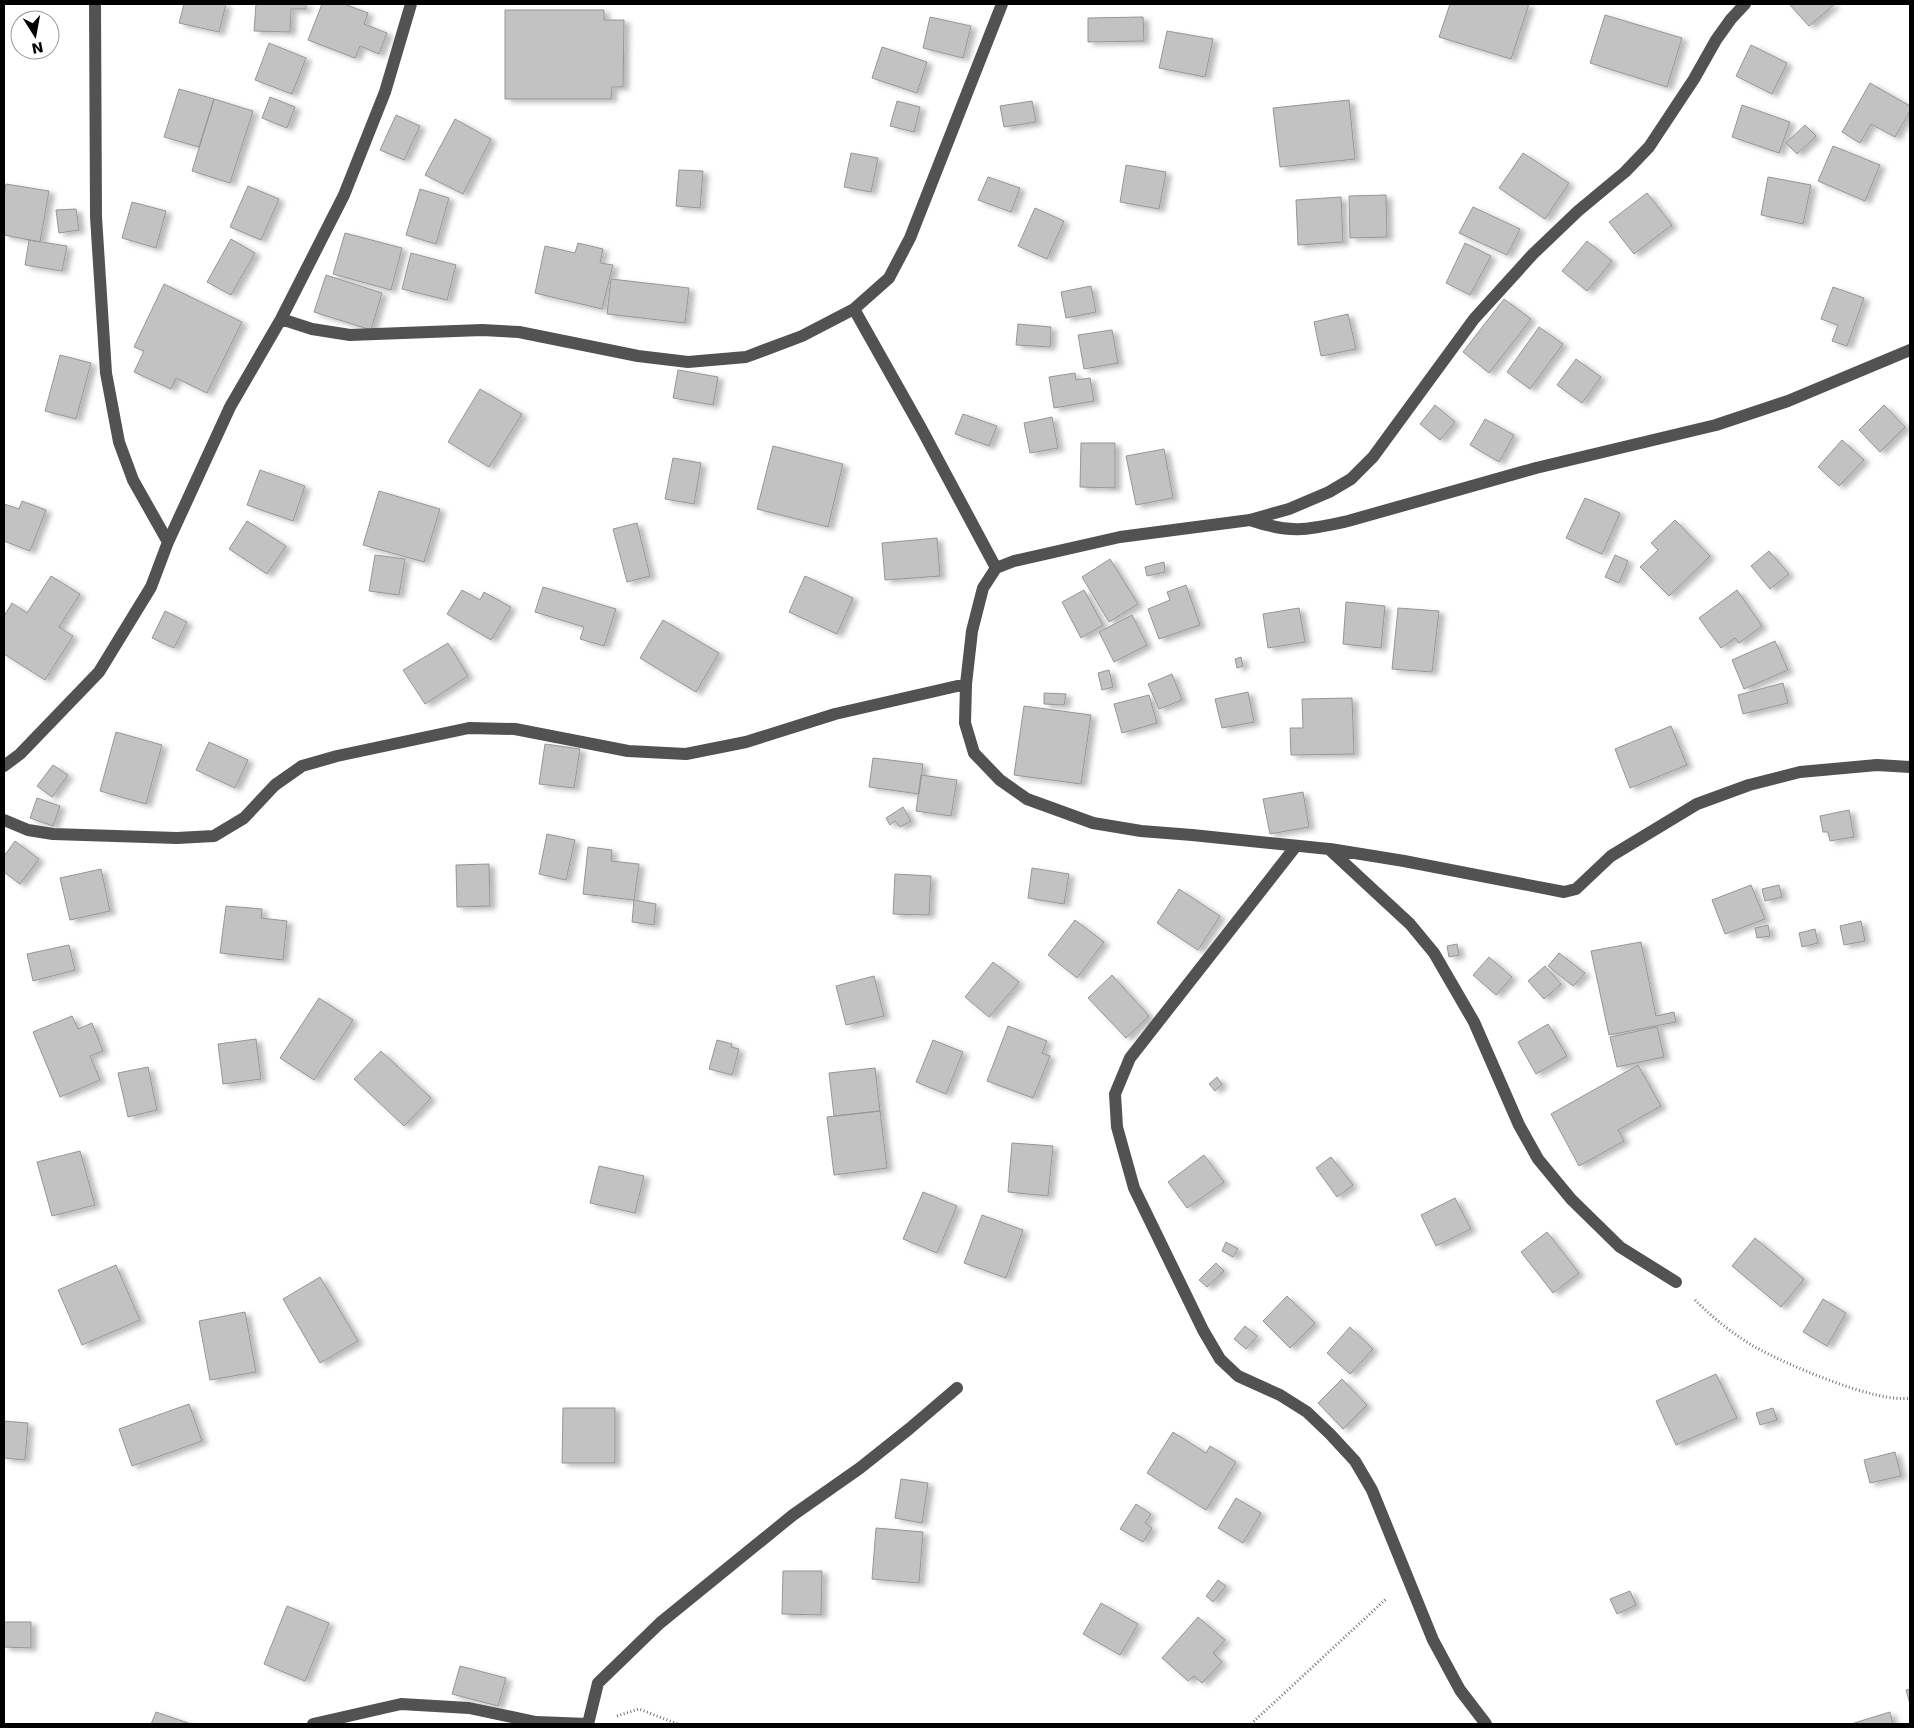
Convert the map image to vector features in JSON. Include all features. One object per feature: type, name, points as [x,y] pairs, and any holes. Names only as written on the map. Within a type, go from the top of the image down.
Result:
[{"type":"street","points":[[95,4],[96,218],[106,373],[119,442],[130,473],[168,542]]},
{"type":"street","points":[[4,766],[20,754],[98,672],[151,587],[168,542],[230,407],[281,318],[344,194],[385,92],[411,4]]},
{"type":"street","points":[[281,318],[312,329],[350,334],[482,330],[519,332],[638,356],[688,362],[746,357],[802,336],[854,309],[889,278],[910,238],[1002,4]]},
{"type":"street","points":[[1745,4],[1716,40],[1694,79],[1649,147],[1625,172],[1533,254],[1474,319],[1373,457],[1351,479],[1329,492],[1289,509],[1250,520],[1120,537],[1014,561],[996,568],[983,588],[972,632],[966,684],[965,722],[974,754],[1000,780],[1027,799],[1093,823],[1141,831],[1329,849],[1404,861],[1564,892],[1576,889],[1610,856],[1697,804],[1740,788],[1800,772],[1877,765],[1910,767]]},
{"type":"street","points":[[854,309],[921,428],[996,568]]},
{"type":"street","points":[[1250,520],[1272,528],[1292,530],[1348,521],[1536,468],[1716,425],[1788,401],[1910,350]]},
{"type":"street","points":[[4,820],[28,830],[53,834],[177,838],[214,836],[244,818],[275,785],[302,766],[337,756],[469,728],[515,729],[628,751],[686,754],[746,742],[835,714],[966,684]]},
{"type":"street","points":[[1296,846],[1130,1058],[1115,1094],[1117,1127],[1134,1188],[1199,1322],[1220,1359],[1238,1376],[1280,1395],[1307,1412],[1354,1461],[1372,1490],[1433,1640],[1460,1690],[1486,1724]]},
{"type":"street","points":[[1329,849],[1410,924],[1434,953],[1474,1022],[1519,1125],[1538,1159],[1571,1199],[1620,1247],[1676,1282]]},
{"type":"street","points":[[313,1724],[401,1704],[469,1708],[536,1722],[588,1724],[598,1683],[660,1623],[793,1516],[860,1468],[957,1388]]},
{"type":"path","points":[[1676,1282],[1728,1330],[1756,1348],[1836,1382],[1884,1398],[1910,1398]]},
{"type":"path","points":[[1251,1724],[1408,1579]]},
{"type":"path","points":[[588,1724],[640,1709],[678,1724]]},
{"type":"building","points":[[184,4],[226,4],[219,32],[179,23]]},
{"type":"building","points":[[256,4],[306,4],[306,9],[291,9],[290,32],[254,31]]},
{"type":"building","points":[[322,4],[344,4],[368,13],[364,24],[387,33],[379,54],[360,46],[355,58],[308,40]]},
{"type":"building","points":[[1450,4],[1529,4],[1511,59],[1439,37]]},
{"type":"building","points":[[1789,4],[1835,4],[1809,26]]},
{"type":"building","points":[[505,10],[604,10],[604,20],[624,20],[623,87],[612,87],[611,99],[505,99]]},
{"type":"building","points":[[1605,15],[1682,38],[1667,87],[1590,63]]},
{"type":"building","points":[[930,17],[971,26],[963,58],[923,48]]},
{"type":"building","points":[[1143,17],[1144,41],[1088,42],[1088,18]]},
{"type":"building","points":[[1167,31],[1213,39],[1205,77],[1159,68]]},
{"type":"building","points":[[269,43],[306,58],[292,94],[255,80]]},
{"type":"building","points":[[1751,45],[1787,63],[1772,94],[1736,76]]},
{"type":"building","points":[[882,47],[927,62],[917,93],[872,78]]},
{"type":"building","points":[[1870,83],[1910,106],[1910,111],[1895,137],[1871,124],[1860,143],[1842,132]]},
{"type":"building","points":[[179,89],[214,99],[199,147],[164,137]]},
{"type":"building","points":[[270,97],[295,107],[287,128],[262,118]]},
{"type":"building","points":[[214,99],[253,111],[230,183],[192,171]]},
{"type":"building","points":[[1349,100],[1355,159],[1280,167],[1273,108]]},
{"type":"building","points":[[897,101],[920,107],[914,132],[890,126]]},
{"type":"building","points":[[1032,101],[1036,122],[1004,127],[1000,106]]},
{"type":"building","points":[[1742,105],[1790,122],[1779,153],[1732,137]]},
{"type":"building","points":[[396,115],[420,126],[404,160],[380,150]]},
{"type":"building","points":[[455,119],[491,139],[463,194],[425,175]]},
{"type":"building","points":[[1805,125],[1816,136],[1797,154],[1786,143]]},
{"type":"building","points":[[1833,146],[1880,165],[1865,201],[1818,181]]},
{"type":"building","points":[[851,153],[878,158],[871,192],[844,187]]},
{"type":"building","points":[[1523,153],[1569,183],[1545,219],[1499,188]]},
{"type":"building","points":[[1126,165],[1166,172],[1159,209],[1120,202]]},
{"type":"building","points":[[679,170],[703,171],[700,208],[676,206]]},
{"type":"building","points":[[988,177],[1020,188],[1011,212],[978,200]]},
{"type":"building","points":[[1768,177],[1811,185],[1803,224],[1761,215]]},
{"type":"building","points":[[6,184],[49,191],[40,242],[4,235],[4,194]]},
{"type":"building","points":[[248,186],[279,199],[261,240],[230,227]]},
{"type":"building","points":[[420,189],[449,198],[436,244],[406,235]]},
{"type":"building","points":[[1647,193],[1672,225],[1634,254],[1609,222]]},
{"type":"building","points":[[1386,195],[1387,237],[1350,238],[1349,196]]},
{"type":"building","points":[[1341,197],[1343,242],[1298,245],[1296,200]]},
{"type":"building","points":[[132,202],[166,211],[156,248],[122,238]]},
{"type":"building","points":[[1473,207],[1520,229],[1507,255],[1459,233]]},
{"type":"building","points":[[1035,208],[1064,221],[1047,259],[1018,246]]},
{"type":"building","points":[[76,209],[79,230],[59,233],[56,210]]},
{"type":"building","points":[[345,233],[402,248],[391,290],[333,274]]},
{"type":"building","points":[[231,239],[255,253],[231,295],[207,282]]},
{"type":"building","points":[[29,240],[67,246],[62,271],[25,265]]},
{"type":"building","points":[[1587,241],[1612,261],[1587,291],[1562,271]]},
{"type":"building","points":[[578,243],[603,249],[600,263],[613,265],[602,309],[535,293],[545,246],[575,253]]},
{"type":"building","points":[[1465,243],[1491,256],[1470,295],[1446,283]]},
{"type":"building","points":[[411,253],[456,265],[447,300],[402,289]]},
{"type":"building","points":[[326,275],[382,293],[371,330],[314,312]]},
{"type":"building","points":[[611,279],[689,288],[685,323],[607,314]]},
{"type":"building","points":[[164,284],[242,322],[207,393],[176,378],[171,389],[134,372],[144,351],[134,347]]},
{"type":"building","points":[[1091,286],[1096,312],[1066,318],[1061,292]]},
{"type":"building","points":[[1833,287],[1864,298],[1847,346],[1832,341],[1838,325],[1821,319]]},
{"type":"building","points":[[1504,299],[1531,319],[1489,373],[1463,352]]},
{"type":"building","points":[[1348,314],[1356,349],[1321,356],[1314,322]]},
{"type":"building","points":[[1018,324],[1051,327],[1050,347],[1016,345]]},
{"type":"building","points":[[1539,327],[1563,344],[1530,389],[1507,372]]},
{"type":"building","points":[[1112,330],[1118,363],[1084,369],[1078,335]]},
{"type":"building","points":[[60,355],[91,363],[76,419],[45,411]]},
{"type":"building","points":[[1576,359],[1601,377],[1582,403],[1557,385]]},
{"type":"building","points":[[678,370],[718,377],[713,405],[673,398]]},
{"type":"building","points":[[1075,373],[1076,380],[1090,378],[1094,401],[1054,408],[1049,377]]},
{"type":"building","points":[[480,389],[522,414],[489,467],[448,442]]},
{"type":"building","points":[[1435,405],[1455,422],[1440,440],[1420,424]]},
{"type":"building","points":[[1884,405],[1905,427],[1880,452],[1859,430]]},
{"type":"building","points":[[963,414],[997,426],[989,446],[955,434]]},
{"type":"building","points":[[1052,417],[1058,448],[1030,453],[1024,423]]},
{"type":"building","points":[[1485,419],[1514,435],[1499,462],[1470,445]]},
{"type":"building","points":[[1842,440],[1864,460],[1839,486],[1818,467]]},
{"type":"building","points":[[1081,443],[1115,443],[1115,488],[1080,487]]},
{"type":"building","points":[[773,446],[843,464],[828,527],[757,509]]},
{"type":"building","points":[[1164,449],[1173,498],[1136,505],[1126,456]]},
{"type":"building","points":[[673,458],[701,463],[694,504],[665,499]]},
{"type":"building","points":[[260,470],[305,486],[293,521],[247,505]]},
{"type":"building","points":[[379,491],[440,509],[424,562],[363,545]]},
{"type":"building","points":[[1585,498],[1620,513],[1602,554],[1566,538]]},
{"type":"building","points":[[22,501],[46,510],[30,551],[4,541],[4,504],[19,509]]},
{"type":"building","points":[[1675,520],[1710,556],[1669,596],[1640,567],[1658,550],[1651,543]]},
{"type":"building","points":[[247,521],[286,546],[267,574],[229,549]]},
{"type":"building","points":[[637,523],[650,576],[627,582],[613,529]]},
{"type":"building","points":[[937,538],[940,576],[885,580],[882,543]]},
{"type":"building","points":[[1769,551],[1789,574],[1770,589],[1751,566]]},
{"type":"building","points":[[375,555],[405,559],[399,595],[369,591]]},
{"type":"building","points":[[1615,555],[1628,561],[1619,583],[1605,577]]},
{"type":"building","points":[[1110,559],[1138,604],[1109,622],[1082,577]]},
{"type":"building","points":[[1164,562],[1165,572],[1147,576],[1145,567]]},
{"type":"building","points":[[51,576],[80,594],[59,627],[73,636],[45,680],[4,654],[4,616],[12,603],[27,613]]},
{"type":"building","points":[[805,576],[853,598],[837,634],[789,612]]},
{"type":"building","points":[[1186,585],[1200,625],[1159,639],[1148,609],[1170,600],[1167,592]]},
{"type":"building","points":[[543,587],[616,609],[604,646],[580,639],[584,627],[535,612]]},
{"type":"building","points":[[462,590],[480,600],[484,592],[511,607],[491,640],[447,614]]},
{"type":"building","points":[[1084,590],[1103,625],[1081,638],[1062,602]]},
{"type":"building","points":[[1737,590],[1762,626],[1739,643],[1735,638],[1721,648],[1699,618]]},
{"type":"building","points":[[1346,602],[1385,606],[1381,648],[1343,644]]},
{"type":"building","points":[[1299,608],[1305,642],[1268,648],[1263,614]]},
{"type":"building","points":[[1398,608],[1439,611],[1432,672],[1392,669]]},
{"type":"building","points":[[165,611],[187,622],[174,648],[152,638]]},
{"type":"building","points":[[1132,615],[1147,645],[1114,662],[1099,632]]},
{"type":"building","points":[[663,620],[719,653],[696,692],[640,658]]},
{"type":"building","points":[[1775,641],[1788,670],[1744,689],[1732,660]]},
{"type":"building","points":[[448,643],[468,676],[425,704],[403,670]]},
{"type":"building","points":[[1241,657],[1243,666],[1237,668],[1235,659]]},
{"type":"building","points":[[1109,670],[1113,687],[1102,690],[1098,673]]},
{"type":"building","points":[[1172,674],[1182,700],[1159,709],[1148,684]]},
{"type":"building","points":[[1783,683],[1788,703],[1743,714],[1738,695]]},
{"type":"building","points":[[1248,692],[1254,722],[1222,728],[1215,699]]},
{"type":"building","points":[[1044,693],[1066,694],[1064,705],[1044,704]]},
{"type":"building","points":[[1149,695],[1157,723],[1122,733],[1114,704]]},
{"type":"building","points":[[1352,698],[1354,754],[1291,755],[1290,728],[1303,728],[1302,699]]},
{"type":"building","points":[[1024,706],[1091,715],[1081,784],[1014,775]]},
{"type":"building","points":[[1671,726],[1687,765],[1630,788],[1615,749]]},
{"type":"building","points":[[116,732],[162,745],[146,804],[100,791]]},
{"type":"building","points":[[209,742],[248,760],[235,788],[196,770]]},
{"type":"building","points":[[545,744],[580,749],[574,788],[539,784]]},
{"type":"building","points":[[873,758],[923,764],[919,794],[869,787]]},
{"type":"building","points":[[53,765],[68,775],[52,797],[37,786]]},
{"type":"building","points":[[921,775],[957,780],[951,816],[916,811]]},
{"type":"building","points":[[1303,792],[1309,827],[1270,834],[1263,799]]},
{"type":"building","points":[[37,798],[60,806],[53,826],[30,818]]},
{"type":"building","points":[[903,807],[911,821],[900,827],[895,821],[890,825],[886,818]]},
{"type":"building","points":[[1849,810],[1854,837],[1830,841],[1828,832],[1823,832],[1820,816]]},
{"type":"building","points":[[547,834],[575,840],[566,880],[539,874]]},
{"type":"building","points":[[15,841],[39,859],[20,884],[4,872],[4,856]]},
{"type":"building","points":[[588,847],[612,850],[611,861],[639,864],[634,900],[583,894]]},
{"type":"building","points":[[489,864],[490,906],[457,907],[456,865]]},
{"type":"building","points":[[1032,868],[1069,874],[1064,904],[1028,898]]},
{"type":"building","points":[[101,869],[110,911],[70,920],[60,878]]},
{"type":"building","points":[[895,874],[931,876],[929,915],[893,914]]},
{"type":"building","points":[[1751,885],[1765,919],[1725,934],[1712,900]]},
{"type":"building","points":[[1779,885],[1782,897],[1765,901],[1762,889]]},
{"type":"building","points":[[1179,889],[1220,916],[1198,950],[1157,923]]},
{"type":"building","points":[[634,900],[656,904],[654,925],[632,922]]},
{"type":"building","points":[[226,906],[262,909],[261,918],[287,921],[283,960],[220,953]]},
{"type":"building","points":[[1075,920],[1104,942],[1077,978],[1048,955]]},
{"type":"building","points":[[1861,921],[1865,941],[1844,945],[1840,926]]},
{"type":"building","points":[[1768,925],[1770,936],[1757,938],[1755,928]]},
{"type":"building","points":[[1815,929],[1818,943],[1802,947],[1799,933]]},
{"type":"building","points":[[1641,942],[1656,1016],[1674,1012],[1676,1022],[1609,1035],[1591,951]]},
{"type":"building","points":[[1457,944],[1459,955],[1449,957],[1447,946]]},
{"type":"building","points":[[69,945],[75,970],[33,981],[27,954]]},
{"type":"building","points":[[1559,953],[1585,973],[1573,986],[1548,966]]},
{"type":"building","points":[[1489,957],[1512,977],[1496,995],[1473,975]]},
{"type":"building","points":[[993,962],[1019,982],[989,1017],[965,997]]},
{"type":"building","points":[[1545,966],[1561,984],[1544,999],[1528,981]]},
{"type":"building","points":[[1112,975],[1149,1016],[1126,1038],[1088,998]]},
{"type":"building","points":[[874,976],[884,1016],[846,1025],[836,986]]},
{"type":"building","points":[[319,998],[353,1020],[314,1080],[280,1058]]},
{"type":"building","points":[[72,1016],[78,1029],[92,1023],[103,1051],[90,1056],[100,1080],[60,1097],[33,1032]]},
{"type":"building","points":[[1548,1024],[1567,1056],[1536,1074],[1518,1042]]},
{"type":"building","points":[[1008,1026],[1047,1041],[1042,1053],[1050,1056],[1033,1098],[987,1081]]},
{"type":"building","points":[[1657,1027],[1664,1057],[1617,1067],[1610,1037]]},
{"type":"building","points":[[256,1039],[261,1079],[223,1084],[218,1044]]},
{"type":"building","points":[[717,1040],[732,1044],[731,1047],[739,1049],[732,1075],[709,1069]]},
{"type":"building","points":[[933,1040],[963,1052],[946,1094],[916,1082]]},
{"type":"building","points":[[381,1051],[431,1098],[404,1126],[354,1079]]},
{"type":"building","points":[[1638,1065],[1661,1106],[1618,1130],[1624,1141],[1579,1166],[1551,1114]]},
{"type":"building","points":[[148,1067],[157,1110],[128,1117],[118,1073]]},
{"type":"building","points":[[875,1068],[880,1111],[834,1116],[829,1073]]},
{"type":"building","points":[[1217,1077],[1222,1084],[1215,1091],[1209,1084]]},
{"type":"building","points":[[880,1111],[887,1168],[834,1175],[827,1117]]},
{"type":"building","points":[[1012,1143],[1053,1146],[1048,1196],[1008,1192]]},
{"type":"building","points":[[80,1151],[95,1205],[52,1216],[37,1162]]},
{"type":"building","points":[[1204,1155],[1224,1182],[1187,1208],[1168,1182]]},
{"type":"building","points":[[1331,1157],[1353,1185],[1337,1197],[1316,1168]]},
{"type":"building","points":[[599,1166],[644,1176],[635,1213],[590,1203]]},
{"type":"building","points":[[923,1192],[957,1206],[937,1253],[903,1239]]},
{"type":"building","points":[[1455,1198],[1471,1229],[1436,1246],[1421,1215]]},
{"type":"building","points":[[982,1215],[1023,1230],[1006,1278],[964,1263]]},
{"type":"building","points":[[1547,1232],[1579,1273],[1553,1293],[1521,1252]]},
{"type":"building","points":[[1755,1238],[1804,1279],[1781,1307],[1732,1266]]},
{"type":"building","points":[[1226,1242],[1238,1249],[1233,1257],[1222,1251]]},
{"type":"building","points":[[1216,1263],[1224,1271],[1207,1287],[1199,1280]]},
{"type":"building","points":[[116,1265],[140,1320],[82,1345],[58,1290]]},
{"type":"building","points":[[320,1277],[358,1341],[320,1363],[283,1299]]},
{"type":"building","points":[[1287,1296],[1315,1323],[1290,1348],[1263,1321]]},
{"type":"building","points":[[1823,1299],[1846,1313],[1827,1346],[1803,1332]]},
{"type":"building","points":[[245,1312],[256,1372],[210,1380],[199,1321]]},
{"type":"building","points":[[1245,1326],[1257,1336],[1246,1349],[1234,1339]]},
{"type":"building","points":[[1350,1327],[1373,1349],[1350,1374],[1327,1353]]},
{"type":"building","points":[[1716,1374],[1737,1418],[1676,1445],[1656,1401]]},
{"type":"building","points":[[1342,1379],[1367,1405],[1343,1429],[1318,1403]]},
{"type":"building","points":[[189,1404],[202,1441],[132,1466],[119,1429]]},
{"type":"building","points":[[563,1408],[615,1408],[615,1463],[562,1463]]},
{"type":"building","points":[[1773,1408],[1777,1420],[1760,1425],[1756,1413]]},
{"type":"building","points":[[4,1421],[28,1423],[25,1460],[4,1458]]},
{"type":"building","points":[[1173,1432],[1206,1453],[1210,1446],[1236,1462],[1206,1510],[1147,1473]]},
{"type":"building","points":[[1895,1452],[1901,1476],[1870,1483],[1864,1460]]},
{"type":"building","points":[[901,1479],[928,1483],[922,1523],[895,1518]]},
{"type":"building","points":[[1236,1498],[1261,1513],[1243,1543],[1218,1528]]},
{"type":"building","points":[[1136,1504],[1151,1514],[1145,1523],[1152,1528],[1143,1542],[1120,1529]]},
{"type":"building","points":[[876,1528],[923,1532],[919,1583],[872,1579]]},
{"type":"building","points":[[783,1571],[822,1571],[821,1615],[782,1614]]},
{"type":"building","points":[[1218,1580],[1226,1586],[1213,1602],[1206,1596]]},
{"type":"building","points":[[1630,1591],[1636,1605],[1617,1614],[1610,1599]]},
{"type":"building","points":[[1101,1603],[1138,1624],[1120,1655],[1083,1634]]},
{"type":"building","points":[[287,1606],[329,1623],[305,1681],[264,1664]]},
{"type":"building","points":[[1198,1617],[1225,1640],[1213,1653],[1222,1662],[1202,1683],[1194,1676],[1188,1681],[1162,1658]]},
{"type":"building","points":[[4,1622],[31,1622],[31,1648],[4,1647]]},
{"type":"building","points":[[460,1666],[506,1678],[498,1706],[452,1694]]},
{"type":"building","points":[[1910,1689],[1910,1704],[1906,1690]]},
{"type":"building","points":[[156,1712],[191,1724],[151,1724]]},
{"type":"building","points":[[1890,1712],[1893,1724],[1854,1724],[1854,1723]]}]
